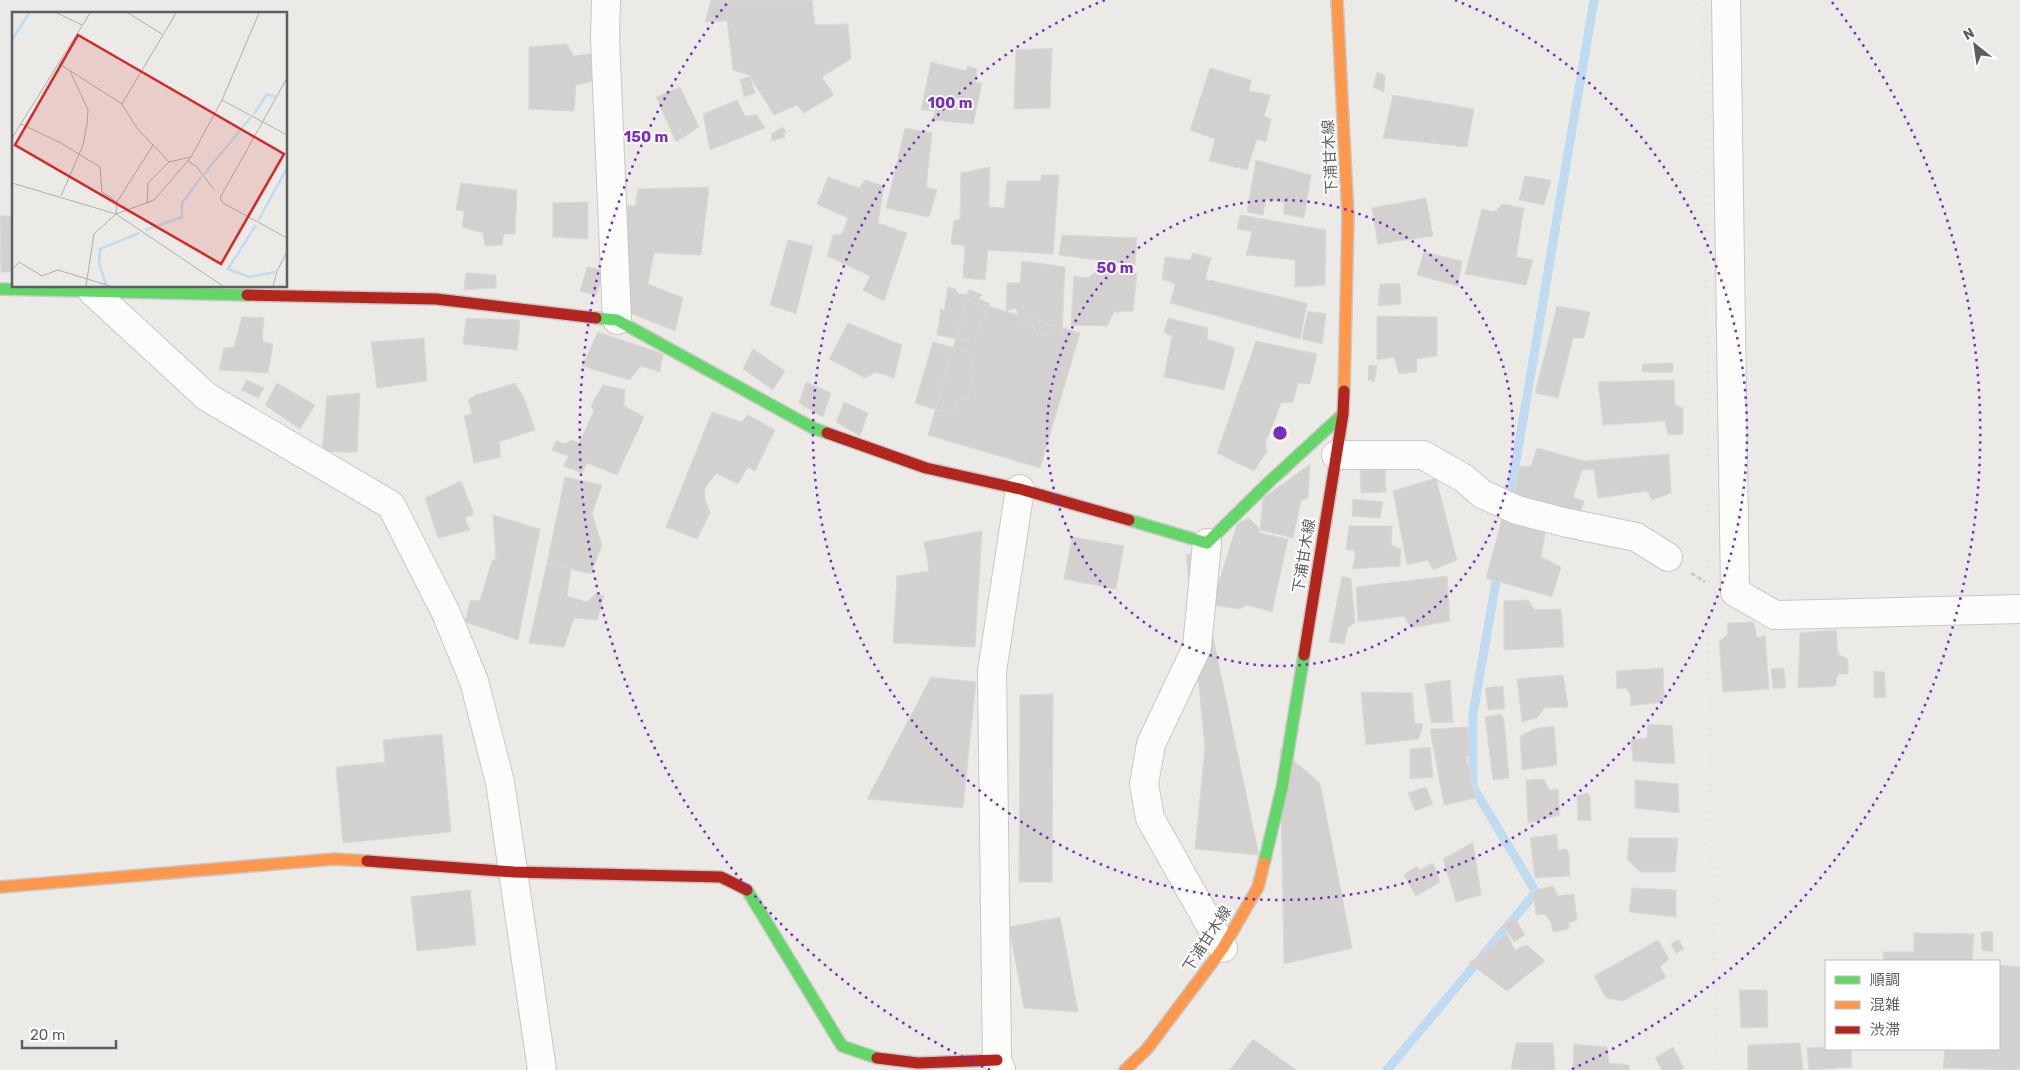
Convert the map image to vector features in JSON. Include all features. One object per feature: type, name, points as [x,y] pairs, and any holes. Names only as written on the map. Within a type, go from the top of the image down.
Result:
[{"type":"street","points":[[606,0],[605,38],[617,320]]},
{"type":"street","name":"下浦甘木線","points":[[1125,1070],[1147,1049],[1223,948],[1258,887],[1282,788],[1343,414],[1348,217],[1337,0]]},
{"type":"street","points":[[1726,0],[1735,592],[1775,615],[2020,609]]},
{"type":"street","points":[[0,290],[436,299],[617,320],[813,428],[926,468],[1020,490],[1207,543]]},
{"type":"street","points":[[92,291],[207,397],[391,505],[446,612],[474,681],[500,782],[542,1070]]},
{"type":"street","points":[[1223,948],[1150,818],[1144,784],[1151,744],[1197,647],[1207,543],[1268,483],[1343,414]]},
{"type":"street","points":[[1336,454],[1423,455],[1465,480],[1482,494],[1517,510],[1604,532],[1636,537],[1668,556]]},
{"type":"street","points":[[0,887],[335,859],[514,872],[722,877],[749,891],[842,1046],[860,1055],[904,1063],[999,1065],[992,671],[1020,490]]},
{"type":"path","points":[[1668,556],[1708,585],[1735,592]]},
{"type":"building","points":[[711,0],[812,0],[815,25],[848,24],[851,59],[822,77],[834,95],[804,113],[797,105],[774,115],[749,75],[733,70],[727,21],[705,22]]},
{"type":"building","points":[[567,44],[574,56],[602,52],[601,79],[576,85],[574,111],[529,109],[529,47]]},
{"type":"building","points":[[1052,48],[1050,108],[1014,109],[1016,50]]},
{"type":"building","points":[[931,62],[966,71],[968,66],[977,69],[975,82],[982,83],[973,124],[933,120],[935,111],[921,110]]},
{"type":"building","points":[[1210,68],[1251,80],[1249,91],[1270,95],[1264,116],[1271,119],[1266,142],[1257,139],[1247,170],[1209,161],[1215,139],[1190,130]]},
{"type":"building","points":[[1377,72],[1385,75],[1384,92],[1373,87]]},
{"type":"building","points":[[750,77],[755,93],[744,97],[740,79]]},
{"type":"building","points":[[680,87],[699,127],[676,142],[656,97]]},
{"type":"building","points":[[1393,95],[1474,109],[1467,147],[1383,138]]},
{"type":"building","points":[[737,100],[745,116],[757,115],[765,128],[710,150],[703,114]]},
{"type":"building","points":[[783,127],[786,132],[783,133],[785,137],[772,141],[771,134]]},
{"type":"building","points":[[905,128],[932,133],[926,187],[937,190],[929,217],[886,208]]},
{"type":"building","points":[[1256,160],[1311,175],[1304,218],[1284,214],[1284,202],[1266,200],[1263,215],[1247,212]]},
{"type":"building","points":[[990,167],[989,207],[1004,208],[1007,181],[1040,181],[1042,175],[1059,175],[1053,254],[988,250],[985,280],[963,278],[965,246],[951,244],[954,221],[960,219],[961,173]]},
{"type":"building","points":[[1525,176],[1551,180],[1544,205],[1519,200]]},
{"type":"building","points":[[828,177],[859,188],[865,180],[884,186],[878,223],[907,233],[884,301],[863,290],[870,276],[827,256],[833,235],[842,234],[848,218],[817,204]]},
{"type":"building","points":[[461,183],[517,190],[515,234],[504,234],[502,245],[485,246],[483,233],[462,227],[464,211],[456,210]]},
{"type":"building","points":[[709,187],[701,255],[654,253],[648,284],[683,298],[675,331],[630,313],[627,205],[635,206],[638,189]]},
{"type":"building","points":[[1426,198],[1433,236],[1378,244],[1372,208]]},
{"type":"building","points":[[588,202],[588,239],[553,237],[553,203]]},
{"type":"building","points":[[1502,204],[1524,208],[1516,257],[1533,260],[1526,285],[1465,274],[1482,209],[1495,212]]},
{"type":"building","points":[[1240,215],[1326,230],[1325,285],[1295,287],[1295,260],[1246,255],[1252,234],[1250,231],[1237,229]]},
{"type":"building","points":[[0,216],[12,216],[12,272],[1,272]]},
{"type":"building","points":[[1062,235],[1137,238],[1135,265],[1059,255]]},
{"type":"building","points":[[788,240],[813,246],[796,314],[770,305]]},
{"type":"building","points":[[1424,252],[1462,261],[1458,286],[1417,275]]},
{"type":"building","points":[[1193,253],[1211,258],[1205,279],[1307,303],[1300,339],[1170,303],[1175,284],[1162,279],[1165,257],[1190,260]]},
{"type":"building","points":[[1022,261],[1065,267],[1062,332],[1038,335],[1031,322],[1021,325],[1016,308],[1006,311],[1007,283],[1020,283]]},
{"type":"building","points":[[587,267],[605,270],[596,295],[580,291]]},
{"type":"building","points":[[1098,270],[1137,274],[1133,311],[1114,312],[1107,326],[1071,325],[1074,276],[1088,278]]},
{"type":"building","points":[[466,273],[496,275],[496,288],[464,290]]},
{"type":"building","points":[[1380,284],[1400,284],[1401,304],[1378,306]]},
{"type":"building","points":[[948,287],[955,289],[958,293],[967,295],[969,289],[983,295],[979,297],[980,300],[990,303],[974,342],[937,335],[941,308],[944,311]]},
{"type":"building","points":[[967,300],[1080,333],[1040,468],[928,435]]},
{"type":"building","points":[[1557,306],[1590,312],[1584,338],[1573,338],[1558,398],[1535,393]]},
{"type":"building","points":[[1308,311],[1326,314],[1322,344],[1302,339]]},
{"type":"building","points":[[1377,316],[1437,317],[1437,356],[1417,359],[1417,372],[1399,374],[1394,357],[1377,360]]},
{"type":"building","points":[[242,317],[264,318],[262,341],[273,344],[268,373],[219,370],[224,348],[234,347]]},
{"type":"building","points":[[466,318],[520,320],[517,350],[463,344]]},
{"type":"building","points":[[1168,318],[1208,328],[1207,339],[1235,348],[1224,390],[1164,377],[1172,336],[1164,333]]},
{"type":"building","points":[[848,323],[902,345],[894,378],[876,372],[865,378],[829,359]]},
{"type":"building","points":[[598,332],[663,354],[660,372],[641,366],[629,380],[582,366]]},
{"type":"building","points":[[424,338],[427,381],[377,388],[371,342]]},
{"type":"building","points":[[1256,341],[1317,354],[1310,384],[1298,383],[1293,402],[1281,403],[1265,444],[1267,451],[1254,471],[1217,453]]},
{"type":"building","points":[[933,342],[969,352],[975,371],[968,398],[957,400],[951,415],[915,403]]},
{"type":"building","points":[[753,349],[785,371],[773,390],[743,369]]},
{"type":"building","points":[[1673,363],[1673,372],[1642,372],[1643,364]]},
{"type":"building","points":[[1369,365],[1377,366],[1374,382],[1368,380]]},
{"type":"building","points":[[247,380],[264,388],[258,398],[241,390]]},
{"type":"building","points":[[1674,380],[1675,405],[1683,408],[1683,434],[1668,435],[1665,421],[1603,425],[1598,382]]},
{"type":"building","points":[[806,382],[831,393],[823,417],[799,403]]},
{"type":"building","points":[[277,383],[315,405],[300,429],[265,405]]},
{"type":"building","points":[[515,383],[524,398],[535,430],[499,442],[501,457],[474,463],[464,416],[472,414],[468,400],[476,395]]},
{"type":"building","points":[[603,385],[625,390],[624,406],[644,417],[617,475],[587,463],[582,473],[563,466],[569,456],[552,450],[556,441],[564,444],[572,440],[579,443],[594,411],[591,405]]},
{"type":"building","points":[[360,393],[357,452],[322,452],[327,396]]},
{"type":"building","points":[[844,402],[868,413],[860,436],[836,422]]},
{"type":"building","points":[[712,412],[741,422],[748,415],[775,430],[755,471],[748,467],[738,484],[716,473],[705,488],[705,500],[710,513],[697,539],[666,527]]},
{"type":"building","points":[[1537,448],[1584,461],[1669,454],[1671,493],[1652,500],[1647,491],[1598,498],[1594,469],[1582,470],[1573,497],[1584,501],[1580,515],[1514,497],[1519,467],[1531,466]]},
{"type":"building","points":[[1310,464],[1308,498],[1301,501],[1293,538],[1260,530],[1263,498]]},
{"type":"building","points":[[1385,469],[1386,492],[1361,493],[1360,471]]},
{"type":"building","points":[[565,477],[602,485],[592,514],[602,545],[591,574],[547,563]]},
{"type":"building","points":[[1436,478],[1457,560],[1433,570],[1428,560],[1407,565],[1393,491]]},
{"type":"building","points":[[461,481],[474,514],[465,518],[470,530],[438,538],[425,498]]},
{"type":"building","points":[[1353,499],[1383,502],[1380,518],[1352,516]]},
{"type":"building","points":[[493,515],[540,529],[518,640],[465,622],[470,601],[480,600],[492,561],[496,559]]},
{"type":"building","points":[[1249,518],[1258,527],[1260,533],[1288,539],[1272,612],[1247,605],[1240,609],[1212,605],[1237,524]]},
{"type":"building","points":[[1502,519],[1545,533],[1541,557],[1561,567],[1552,597],[1486,578]]},
{"type":"building","points":[[1349,526],[1392,526],[1391,545],[1401,549],[1400,566],[1352,569],[1356,554],[1353,550],[1346,550]]},
{"type":"building","points":[[982,531],[975,647],[893,643],[897,576],[929,571],[924,542]]},
{"type":"building","points":[[1072,537],[1124,546],[1116,589],[1064,579]]},
{"type":"building","points":[[1186,554],[1201,556],[1203,590],[1259,855],[1195,849],[1205,747]]},
{"type":"building","points":[[547,563],[571,569],[567,596],[587,602],[596,593],[604,596],[597,620],[574,618],[564,647],[529,643]]},
{"type":"building","points":[[1342,576],[1351,579],[1355,623],[1348,627],[1344,644],[1329,642]]},
{"type":"building","points":[[1447,576],[1450,621],[1411,628],[1404,616],[1358,622],[1356,587]]},
{"type":"building","points":[[1528,600],[1535,610],[1561,609],[1564,647],[1504,650],[1504,601]]},
{"type":"building","points":[[1754,622],[1757,638],[1765,635],[1769,689],[1723,692],[1719,642],[1728,634],[1727,623]]},
{"type":"building","points":[[1836,630],[1838,654],[1848,659],[1848,674],[1838,674],[1835,686],[1798,688],[1800,633]]},
{"type":"building","points":[[1663,668],[1664,702],[1630,706],[1631,696],[1626,688],[1617,689],[1616,671]]},
{"type":"building","points":[[1784,668],[1786,688],[1773,688],[1771,669]]},
{"type":"building","points":[[1874,671],[1884,672],[1886,697],[1874,698]]},
{"type":"building","points":[[1563,675],[1568,707],[1544,708],[1538,717],[1522,722],[1517,679]]},
{"type":"building","points":[[931,677],[976,682],[963,808],[867,799]]},
{"type":"building","points":[[1450,680],[1453,722],[1431,723],[1425,684]]},
{"type":"building","points":[[1503,686],[1505,709],[1488,710],[1485,688]]},
{"type":"building","points":[[1361,692],[1412,693],[1415,723],[1423,724],[1419,739],[1366,745]]},
{"type":"building","points":[[1053,694],[1052,882],[1019,882],[1020,695]]},
{"type":"building","points":[[1501,714],[1504,720],[1509,778],[1493,780],[1485,717]]},
{"type":"building","points":[[1648,724],[1672,726],[1675,764],[1633,761],[1631,740],[1647,738]]},
{"type":"building","points":[[1554,726],[1557,765],[1522,770],[1520,736],[1534,729]]},
{"type":"building","points":[[1468,727],[1470,754],[1466,757],[1476,798],[1444,805],[1430,729]]},
{"type":"building","points":[[442,734],[451,832],[343,843],[336,767],[385,762],[383,740]]},
{"type":"building","points":[[1430,747],[1433,777],[1410,779],[1410,749]]},
{"type":"building","points":[[1280,749],[1320,783],[1352,948],[1284,964]]},
{"type":"building","points":[[1544,779],[1549,790],[1558,789],[1560,815],[1528,823],[1526,780]]},
{"type":"building","points":[[1635,780],[1678,784],[1679,813],[1635,808]]},
{"type":"building","points":[[1426,787],[1433,804],[1415,811],[1408,793]]},
{"type":"building","points":[[1588,793],[1590,796],[1591,821],[1578,820],[1577,796]]},
{"type":"building","points":[[1557,834],[1558,850],[1566,849],[1569,854],[1570,876],[1535,878],[1530,838]]},
{"type":"building","points":[[1629,838],[1678,838],[1675,872],[1640,872],[1627,859]]},
{"type":"building","points":[[1473,842],[1481,895],[1456,902],[1443,859]]},
{"type":"building","points":[[1433,863],[1440,882],[1416,896],[1404,875],[1417,866],[1420,870]]},
{"type":"building","points":[[1553,886],[1558,896],[1574,894],[1577,920],[1569,923],[1569,929],[1553,932],[1551,923],[1545,914],[1536,915],[1533,891]]},
{"type":"building","points":[[1632,888],[1676,890],[1676,917],[1629,912]]},
{"type":"building","points":[[470,890],[476,945],[417,951],[411,897]]},
{"type":"building","points":[[1060,917],[1078,1012],[1024,1008],[1009,927]]},
{"type":"building","points":[[1515,918],[1525,935],[1514,942],[1503,925]]},
{"type":"building","points":[[1981,932],[1993,932],[1993,952],[1982,950]]},
{"type":"building","points":[[1914,933],[1974,934],[1972,960],[1883,960],[1883,952],[1914,952]]},
{"type":"building","points":[[1507,934],[1515,950],[1527,945],[1545,961],[1507,991],[1469,963]]},
{"type":"building","points":[[1678,939],[1684,949],[1676,953],[1671,944]]},
{"type":"building","points":[[1658,940],[1669,959],[1660,967],[1666,977],[1623,1001],[1606,998],[1594,976]]},
{"type":"building","points":[[2000,965],[2020,967],[2020,1070],[1943,1068],[1945,1050],[2000,1050]]},
{"type":"building","points":[[1739,990],[1767,990],[1768,1027],[1741,1028]]},
{"type":"building","points":[[1253,1039],[1296,1070],[1230,1070]]},
{"type":"building","points":[[1516,1043],[1553,1043],[1555,1070],[1511,1069]]},
{"type":"building","points":[[1800,1043],[1803,1070],[1748,1070],[1748,1045]]},
{"type":"building","points":[[1574,1044],[1607,1047],[1609,1063],[1629,1065],[1629,1070],[1573,1070]]},
{"type":"building","points":[[1673,1047],[1684,1068],[1681,1070],[1662,1070],[1655,1058]]},
{"type":"building","points":[[1825,1047],[1825,1050],[1851,1050],[1852,1067],[1809,1070],[1807,1048]]},
{"type":"waterway","points":[[1504,532],[1594,0]]},
{"type":"waterway","points":[[1387,1070],[1536,892],[1473,787],[1473,714],[1498,570]]},
{"type":"railway","points":[[1704,0],[1710,773],[1717,1070]]},
{"type":"traffic: fast","points":[[0,289],[247,295]]},
{"type":"traffic: fast","points":[[596,318],[617,320],[813,428],[827,433]]},
{"type":"traffic: fast","points":[[1129,520],[1207,543],[1268,483],[1343,414]]},
{"type":"traffic: fast","points":[[1264,863],[1282,788],[1304,655]]},
{"type":"traffic: fast","points":[[747,890],[842,1046],[877,1058]]},
{"type":"traffic: slow","points":[[1337,0],[1348,217],[1344,391]]},
{"type":"traffic: slow","points":[[0,887],[335,859],[367,861]]},
{"type":"traffic: slow","points":[[1125,1070],[1147,1049],[1223,948],[1258,887],[1264,863]]},
{"type":"traffic: jam","points":[[247,295],[436,299],[596,318]]},
{"type":"traffic: jam","points":[[1304,655],[1343,414],[1344,391]]},
{"type":"traffic: jam","points":[[827,433],[926,468],[1020,489],[1129,520]]},
{"type":"traffic: jam","points":[[367,861],[514,872],[721,877],[747,890]]},
{"type":"traffic: jam","points":[[877,1058],[918,1063],[997,1060]]}]
